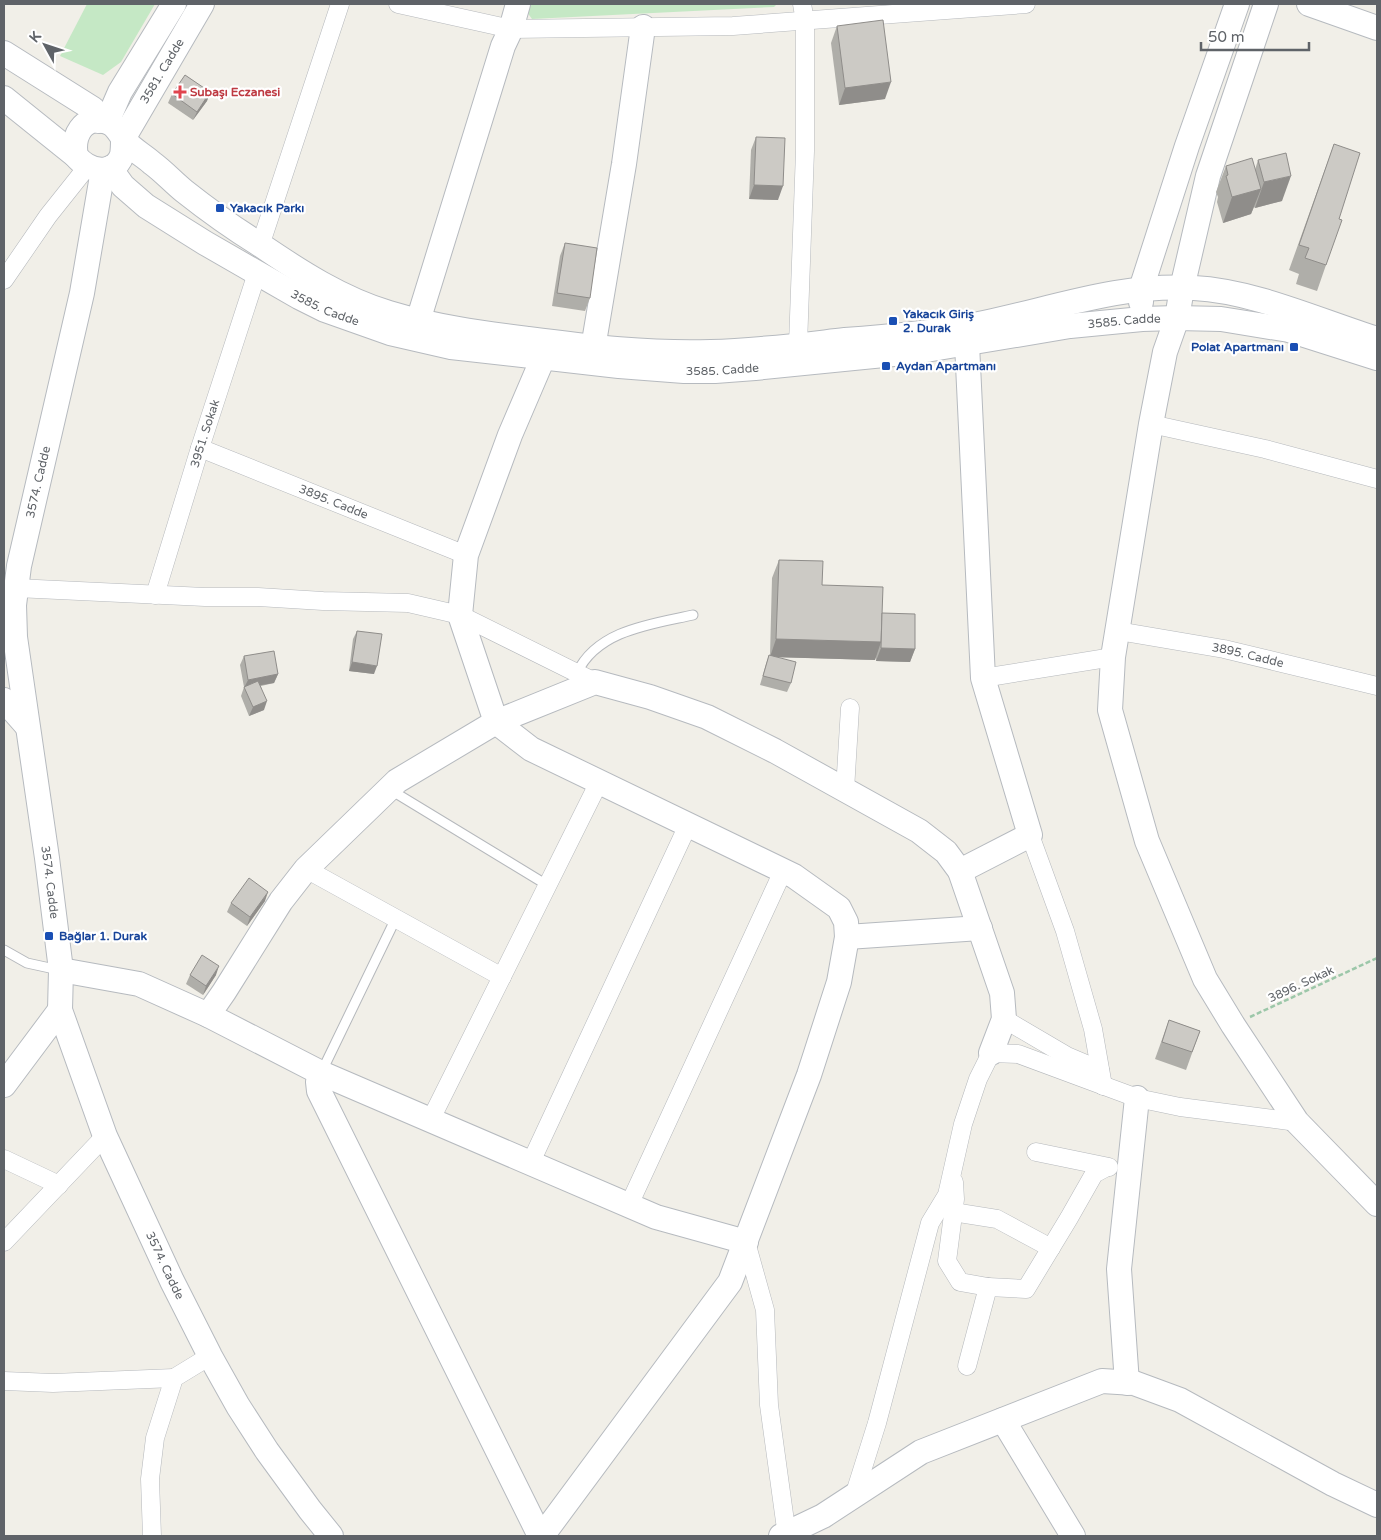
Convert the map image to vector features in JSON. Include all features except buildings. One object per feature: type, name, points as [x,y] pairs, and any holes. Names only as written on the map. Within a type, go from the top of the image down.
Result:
[{"type":"street","name":"3581. Cadde","points":[[103,121],[174,4]]},
{"type":"street","name":"3581. Cadde","points":[[123,139],[202,4]]},
{"type":"street","points":[[260,246],[340,4]]},
{"type":"street","points":[[398,4],[510,29],[733,26],[976,6],[1026,4]]},
{"type":"street","points":[[418,321],[503,46],[518,4]]},
{"type":"street","points":[[798,345],[805,151],[805,21],[802,4]]},
{"type":"street","points":[[1165,352],[1142,319],[1141,289],[1187,146],[1237,4]]},
{"type":"street","points":[[1266,4],[1208,176],[1182,288],[1177,318],[1165,352],[1151,424],[1113,657],[1110,710],[1147,841],[1204,979],[1297,1122],[1377,1204]]},
{"type":"street","points":[[1309,4],[1377,28]]},
{"type":"street","points":[[593,348],[624,164],[643,27]]},
{"type":"street","name":"3585. Cadde","points":[[4,53],[93,109],[103,121],[120,131],[123,139],[137,152],[150,160],[202,205],[260,246],[304,274],[350,299],[368,307],[418,321],[486,334],[593,348],[656,352],[709,352],[923,334],[1020,316],[1107,294],[1141,289],[1182,288],[1234,293],[1377,339]]},
{"type":"street","name":"3585. Cadde","points":[[4,98],[146,206],[257,273],[325,310],[390,333],[451,347],[619,366],[684,371],[714,371],[914,352],[1070,326],[1142,319],[1177,318],[1221,319],[1289,330],[1377,358]]},
{"type":"street","points":[[94,165],[74,147],[75,139],[78,132],[91,122],[103,121]]},
{"type":"street","points":[[4,280],[48,216],[94,165],[117,162],[122,155],[123,139]]},
{"type":"street","name":"3574. Cadde","points":[[94,165],[82,293],[11,600],[61,970],[60,1010],[106,1136],[172,1281],[210,1356],[238,1406],[267,1451],[331,1536]]},
{"type":"street","name":"3951. Sokak","points":[[155,595],[257,273]]},
{"type":"street","points":[[967,344],[983,678],[1030,836],[1065,931],[1093,1029],[1102,1078]]},
{"type":"street","points":[[321,1073],[318,1082],[319,1091],[541,1536],[730,1282],[809,1075],[839,982],[847,937],[846,922],[839,908],[794,876],[531,749],[496,722],[460,615],[466,555],[510,436],[543,358]]},
{"type":"street","points":[[1151,424],[1265,450],[1377,479]]},
{"type":"street","name":"3895. Cadde","points":[[200,448],[466,555]]},
{"type":"street","points":[[11,600],[155,595],[408,603],[460,615],[586,677],[707,717],[775,751],[919,831],[946,852],[960,871],[980,928],[1002,993],[1004,1019],[991,1053],[978,1079],[963,1124],[946,1195],[930,1223],[877,1422],[854,1496]]},
{"type":"street","name":"3895. Cadde","points":[[1118,631],[1224,649],[1377,686]]},
{"type":"street","points":[[983,678],[1113,657]]},
{"type":"street","points":[[208,1015],[281,901],[306,869],[388,789],[397,781],[496,722],[586,677]]},
{"type":"street","points":[[4,700],[27,726]]},
{"type":"street","points":[[845,790],[850,708]]},
{"type":"street","points":[[431,1119],[599,782]]},
{"type":"street","points":[[531,1162],[688,825]]},
{"type":"street","points":[[960,871],[1030,836]]},
{"type":"street","points":[[306,869],[502,977]]},
{"type":"street","points":[[629,1205],[783,871]]},
{"type":"street","points":[[847,937],[980,928]]},
{"type":"street","points":[[61,970],[138,984],[208,1015],[321,1073],[656,1217],[746,1242]]},
{"type":"street","points":[[4,1085],[60,1010]]},
{"type":"street","points":[[1004,1019],[1137,1098],[1180,1107],[1297,1122]]},
{"type":"street","points":[[991,1053],[1018,1054],[1102,1078]]},
{"type":"street","points":[[1127,1383],[1119,1269],[1118,1169],[1137,1098]]},
{"type":"street","points":[[4,1242],[106,1136]]},
{"type":"street","points":[[1036,1152],[1118,1169]]},
{"type":"street","points":[[4,1159],[59,1185]]},
{"type":"street","points":[[953,1169],[955,1199],[947,1261],[960,1282],[988,1288],[1026,1289],[1094,1174],[1118,1169]]},
{"type":"street","points":[[954,1212],[997,1219],[1051,1248]]},
{"type":"street","points":[[746,1242],[765,1310],[769,1405],[785,1535],[823,1516],[921,1452],[1102,1381],[1134,1384],[1180,1400],[1333,1484],[1377,1505]]},
{"type":"street","points":[[967,1366],[988,1288]]},
{"type":"street","points":[[4,1381],[53,1384],[174,1378],[210,1356]]},
{"type":"street","points":[[152,1536],[150,1479],[155,1438],[174,1378]]},
{"type":"street","points":[[1003,1420],[1073,1536]]},
{"type":"lane","points":[[586,677],[587,655],[603,643],[633,629],[693,615]]},
{"type":"lane","points":[[388,789],[547,885]]},
{"type":"lane","points":[[321,1073],[396,918]]},
{"type":"lane","points":[[4,950],[27,963],[61,970]]},
{"type":"path","name":"3896. Sokak","points":[[1233,1025],[1377,958]]},
{"type":"green space","points":[[87,4],[155,4],[121,62],[103,75],[60,56]]},
{"type":"green space","points":[[525,4],[777,4],[774,7],[532,19],[524,8]]},
{"type":"place","name":"Subaşı Eczanesi","points":[[180,92]]},
{"type":"place","name":"Yakacık Parkı","points":[[220,208]]},
{"type":"place","name":"Yakacık Giriş 2. Durak","points":[[893,321]]},
{"type":"place","name":"Polat Apartmanı","points":[[1294,347]]},
{"type":"place","name":"Aydan Apartmanı","points":[[886,366]]},
{"type":"place","name":"Bağlar 1. Durak","points":[[49,936]]}]
